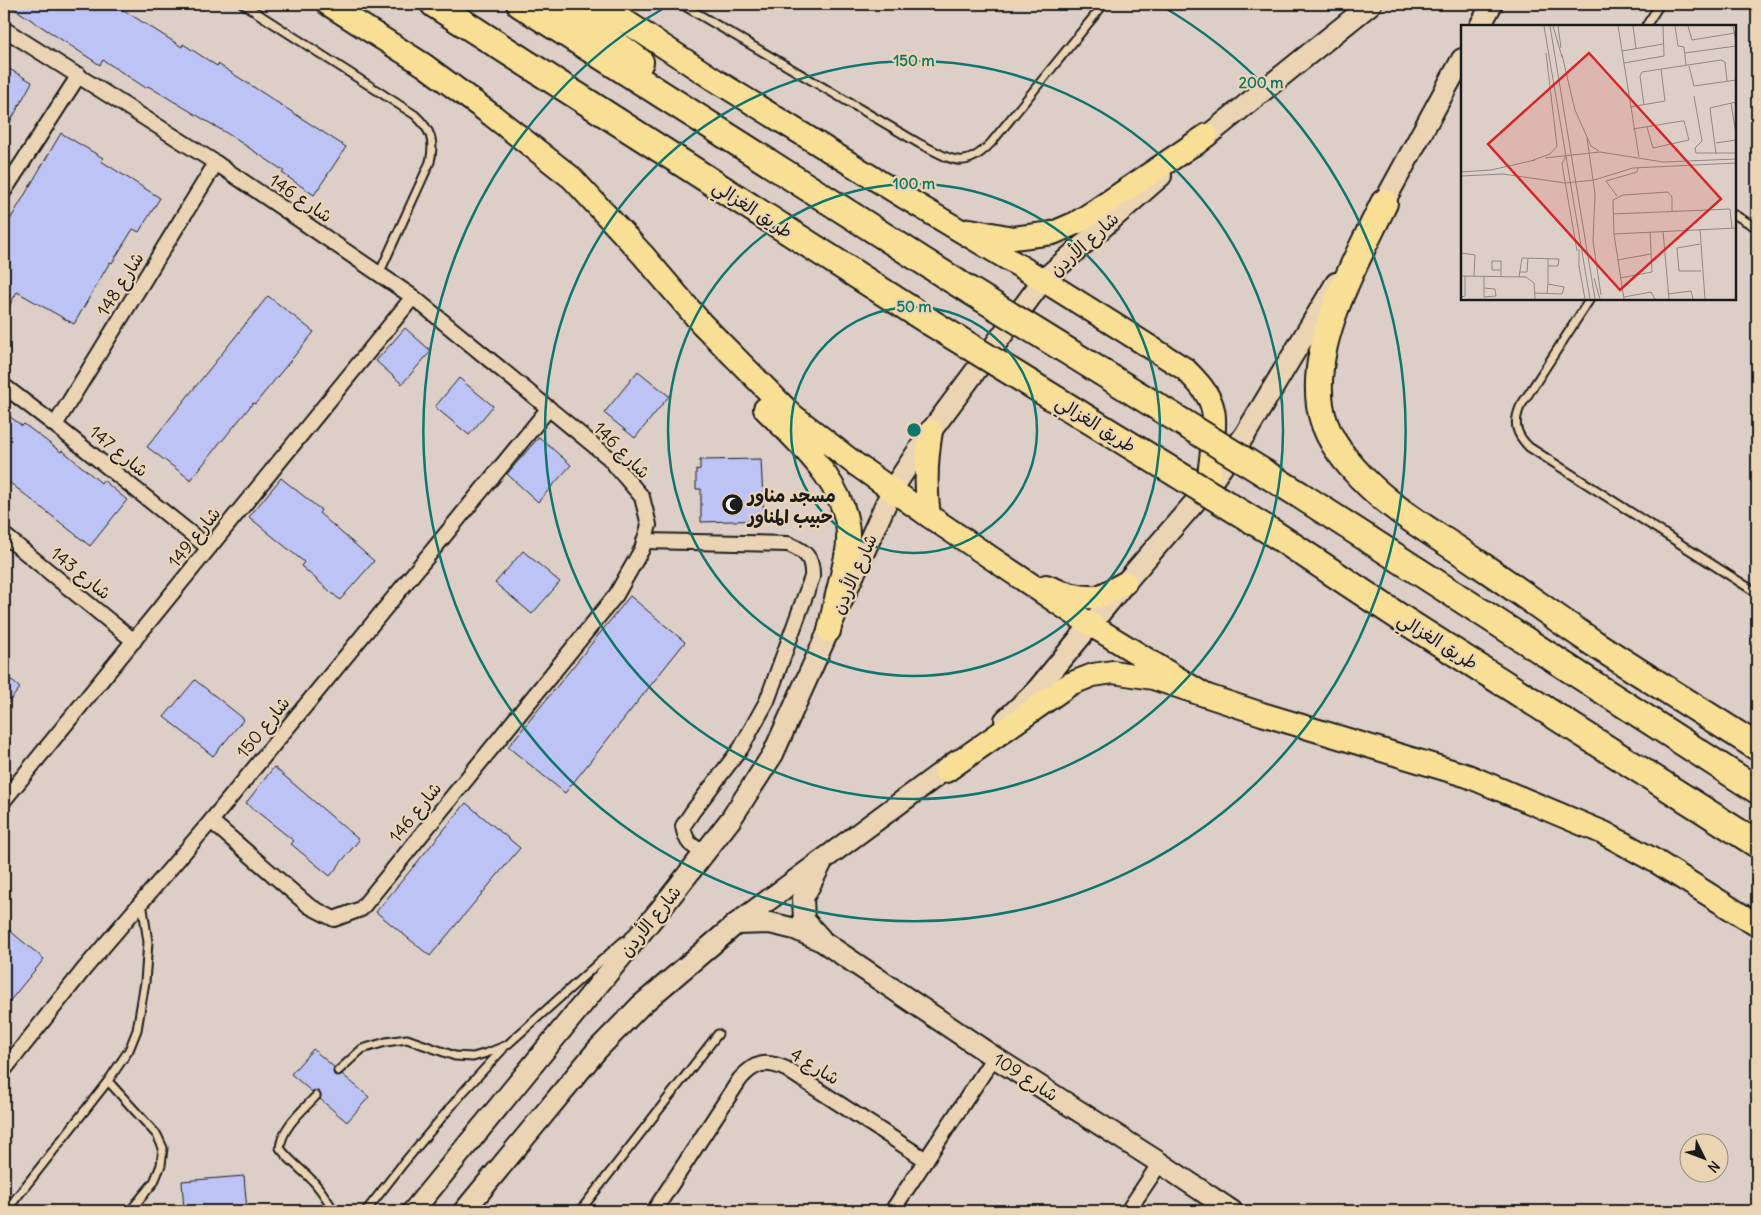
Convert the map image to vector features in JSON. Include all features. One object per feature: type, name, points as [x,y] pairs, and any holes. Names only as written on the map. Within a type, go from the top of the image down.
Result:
[{"type":"highway","name":"طريق الغزالي","points":[[434,4],[930,322],[1273,533],[1404,620],[1757,844]]},
{"type":"highway","points":[[520,4],[956,282],[1300,495],[1757,790]]},
{"type":"highway","points":[[562,4],[815,193]]},
{"type":"highway","points":[[1384,203],[1348,277],[1327,332],[1322,354],[1319,373],[1320,406],[1327,429],[1337,450],[1361,477],[1410,518],[1459,549],[1595,644],[1757,747]]},
{"type":"main road","points":[[328,4],[424,65],[572,178],[702,324],[791,414],[928,516],[1091,625],[1205,695]]},
{"type":"main road","points":[[599,4],[715,80],[1185,369],[1199,384],[1213,410],[1214,425],[1208,487]]},
{"type":"main road","name":"شارع الأردن","points":[[413,1211],[731,819],[773,754],[892,490],[931,431],[1043,280],[1207,135],[1371,4]]},
{"type":"main road","points":[[1481,25],[1492,4]]},
{"type":"main road","points":[[946,771],[1036,692],[1208,487],[1248,429],[1384,203],[1461,61]]},
{"type":"main road","points":[[933,213],[973,232],[1013,238],[1053,233],[1076,224],[1207,135]]},
{"type":"main road","points":[[702,324],[756,400],[815,460],[839,498],[848,524],[848,541],[829,631]]},
{"type":"main road","points":[[928,516],[926,459],[931,431]]},
{"type":"main road","points":[[1008,570],[1059,591],[1079,596],[1099,596],[1125,584]]},
{"type":"main road","points":[[464,1211],[596,1050],[641,1005],[736,924],[824,858],[1070,684],[1093,676],[1113,672],[1153,678],[1262,714],[1468,776],[1604,833],[1657,862],[1757,925]]},
{"type":"main road","name":"شارع 109","points":[[822,941],[804,920],[803,898],[824,858]]},
{"type":"main road","name":"شارع 109","points":[[736,924],[770,924],[795,929],[822,941],[994,1057],[1232,1211]]},
{"type":"street","name":"شارع 146","points":[[4,29],[216,163],[413,297],[608,457],[642,497],[649,525],[642,549],[616,595],[361,908],[334,920],[308,906],[210,821]]},
{"type":"street","points":[[4,191],[79,75]]},
{"type":"street","name":"شارع 148","points":[[55,424],[216,163]]},
{"type":"street","name":"شارع 149","points":[[4,800],[413,297]]},
{"type":"street","name":"شارع 147","points":[[4,386],[55,424],[209,548]]},
{"type":"street","name":"شارع 150","points":[[4,1070],[85,968],[210,821],[549,408]]},
{"type":"street","name":"شارع 143","points":[[4,535],[134,641]]},
{"type":"street","points":[[644,541],[788,544],[803,550],[812,565],[812,577],[767,701],[741,748],[683,826],[685,838],[690,845],[705,853]]},
{"type":"street","points":[[892,1211],[994,1057]]},
{"type":"street","name":"شارع 4","points":[[654,1211],[740,1078],[748,1069],[761,1063],[774,1063],[786,1069],[926,1160]]},
{"type":"street","points":[[1128,1211],[1160,1163]]},
{"type":"lane","points":[[243,4],[415,115],[425,124],[431,136],[433,149],[430,162],[379,274]]},
{"type":"lane","points":[[681,4],[920,144],[958,162],[971,159],[983,152],[1104,4]]},
{"type":"lane","points":[[1647,25],[1660,4]]},
{"type":"lane","points":[[1736,216],[1757,228]]},
{"type":"lane","points":[[1589,300],[1520,407],[1516,418],[1516,429],[1521,439],[1529,447],[1757,593]]},
{"type":"lane","points":[[6,1211],[108,1081],[129,1050],[137,1030],[145,982],[148,942],[142,902]]},
{"type":"lane","points":[[366,1211],[465,1090],[507,1045],[662,906]]},
{"type":"lane","points":[[580,1211],[718,1034]]},
{"type":"lane","points":[[338,1071],[362,1049],[386,1042],[407,1039],[455,1056],[473,1057],[507,1045]]},
{"type":"lane","points":[[108,1081],[157,1135],[163,1148],[161,1166],[154,1182],[130,1211]]},
{"type":"lane","points":[[316,1096],[293,1121],[281,1138],[280,1148],[288,1159],[309,1177],[325,1196],[334,1211]]},
{"type":"building","points":[[7,4],[114,4],[182,47],[183,44],[217,66],[218,64],[346,147],[314,195],[282,173],[284,171],[228,134],[148,86],[146,88],[103,60],[100,65]]},
{"type":"building","points":[[4,66],[32,82],[4,133]]},
{"type":"building","points":[[61,133],[103,158],[101,161],[160,198],[139,232],[133,229],[112,263],[110,262],[74,324],[17,292],[4,315],[4,230]]},
{"type":"building","points":[[268,296],[314,332],[255,404],[253,403],[221,441],[191,480],[147,447]]},
{"type":"building","points":[[405,328],[431,351],[402,384],[376,361]]},
{"type":"building","points":[[638,371],[669,396],[635,438],[604,413]]},
{"type":"building","points":[[459,378],[493,406],[469,435],[435,407]]},
{"type":"building","points":[[4,412],[22,426],[24,424],[61,452],[62,450],[101,483],[103,480],[127,500],[90,546],[4,478]]},
{"type":"building","points":[[539,437],[571,465],[538,502],[507,474]]},
{"type":"building","name":"مسجد مناور حبيب المناور","points":[[761,459],[764,520],[701,522],[701,489],[696,489],[696,470],[700,469],[700,460]]},
{"type":"building","points":[[281,478],[321,510],[319,513],[374,561],[340,600],[301,566],[304,562],[249,517]]},
{"type":"building","points":[[523,551],[560,582],[532,614],[495,583]]},
{"type":"building","points":[[630,596],[685,642],[565,793],[508,747]]},
{"type":"building","points":[[4,674],[20,688],[4,708]]},
{"type":"building","points":[[195,680],[244,719],[213,756],[164,717]]},
{"type":"building","points":[[274,767],[359,840],[330,876],[291,844],[294,841],[246,803]]},
{"type":"building","points":[[466,803],[520,848],[430,956],[376,912]]},
{"type":"building","points":[[4,926],[44,959],[4,1008]]},
{"type":"building","points":[[313,1049],[334,1067],[334,1075],[339,1076],[342,1074],[369,1097],[347,1122],[320,1099],[321,1095],[319,1092],[312,1092],[291,1074]]},
{"type":"building","points":[[244,1176],[247,1211],[184,1211],[182,1181]]},
{"type":"place","name":"مسجد مناور حبيب المناور","points":[[732,505]]}]
